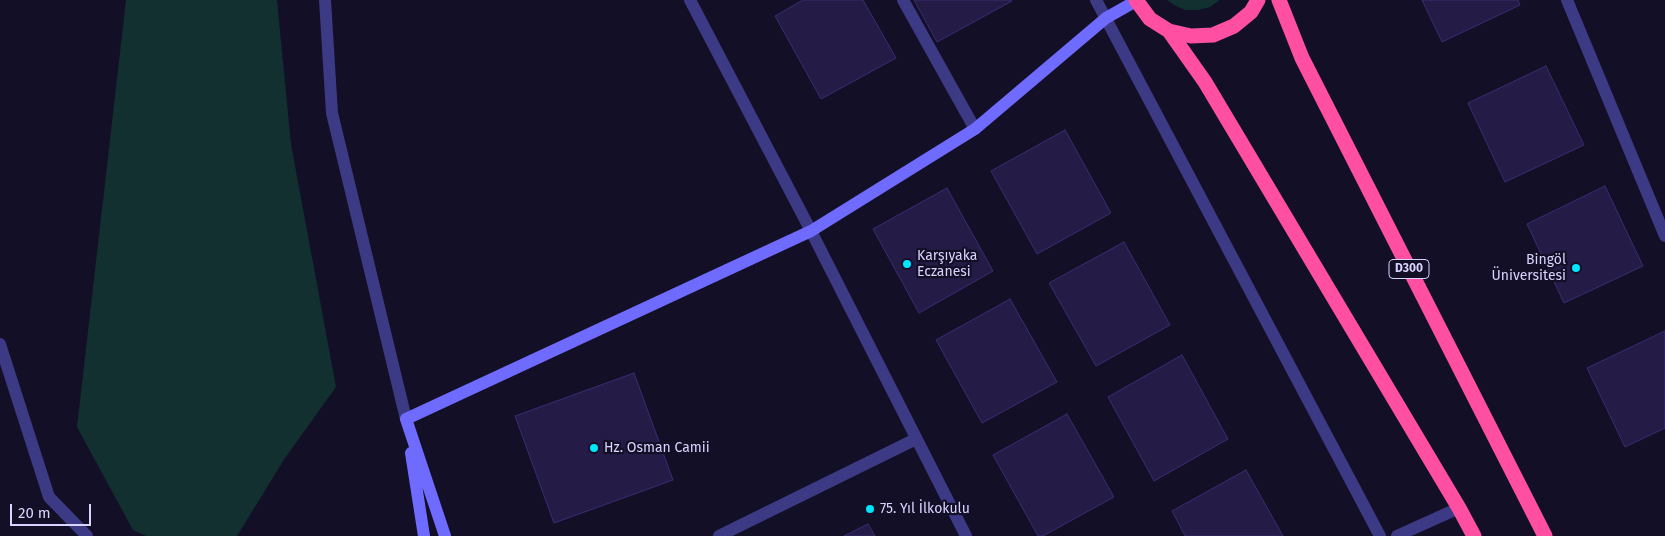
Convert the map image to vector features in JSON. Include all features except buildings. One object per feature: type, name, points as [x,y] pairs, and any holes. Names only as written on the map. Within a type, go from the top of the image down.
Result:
[{"type":"highway","points":[[1136,0],[1150,19],[1169,31],[1191,36],[1213,35],[1234,26],[1251,12],[1258,0]]},
{"type":"highway","name":"D300","points":[[1279,0],[1302,58],[1545,536]]},
{"type":"highway","points":[[1169,31],[1205,82],[1474,536]]},
{"type":"street","points":[[325,0],[332,114],[406,419],[445,536]]},
{"type":"street","points":[[690,0],[966,536]]},
{"type":"street","points":[[903,0],[975,130]]},
{"type":"street","points":[[1096,0],[1380,536]]},
{"type":"street","points":[[406,419],[810,231],[975,130],[1106,18],[1136,0]]},
{"type":"street","points":[[1567,0],[1665,236]]},
{"type":"street","points":[[0,344],[49,497],[87,536]]},
{"type":"street","points":[[406,419],[424,536]]},
{"type":"street","points":[[719,536],[916,439]]},
{"type":"street","points":[[1397,536],[1459,508]]},
{"type":"green space","points":[[126,0],[277,0],[291,144],[336,387],[285,458],[237,536],[146,536],[133,530],[77,427]]},
{"type":"green space","points":[[1167,0],[1220,0],[1210,7],[1198,10],[1185,10]]},
{"type":"place","name":"Karşıyaka Eczanesi","points":[[907,264]]},
{"type":"place","name":"Bingöl Üniversitesi","points":[[1576,268]]},
{"type":"place","name":"Hz. Osman Camii","points":[[594,448]]},
{"type":"place","name":"75. Yıl İlkokulu","points":[[870,509]]}]
